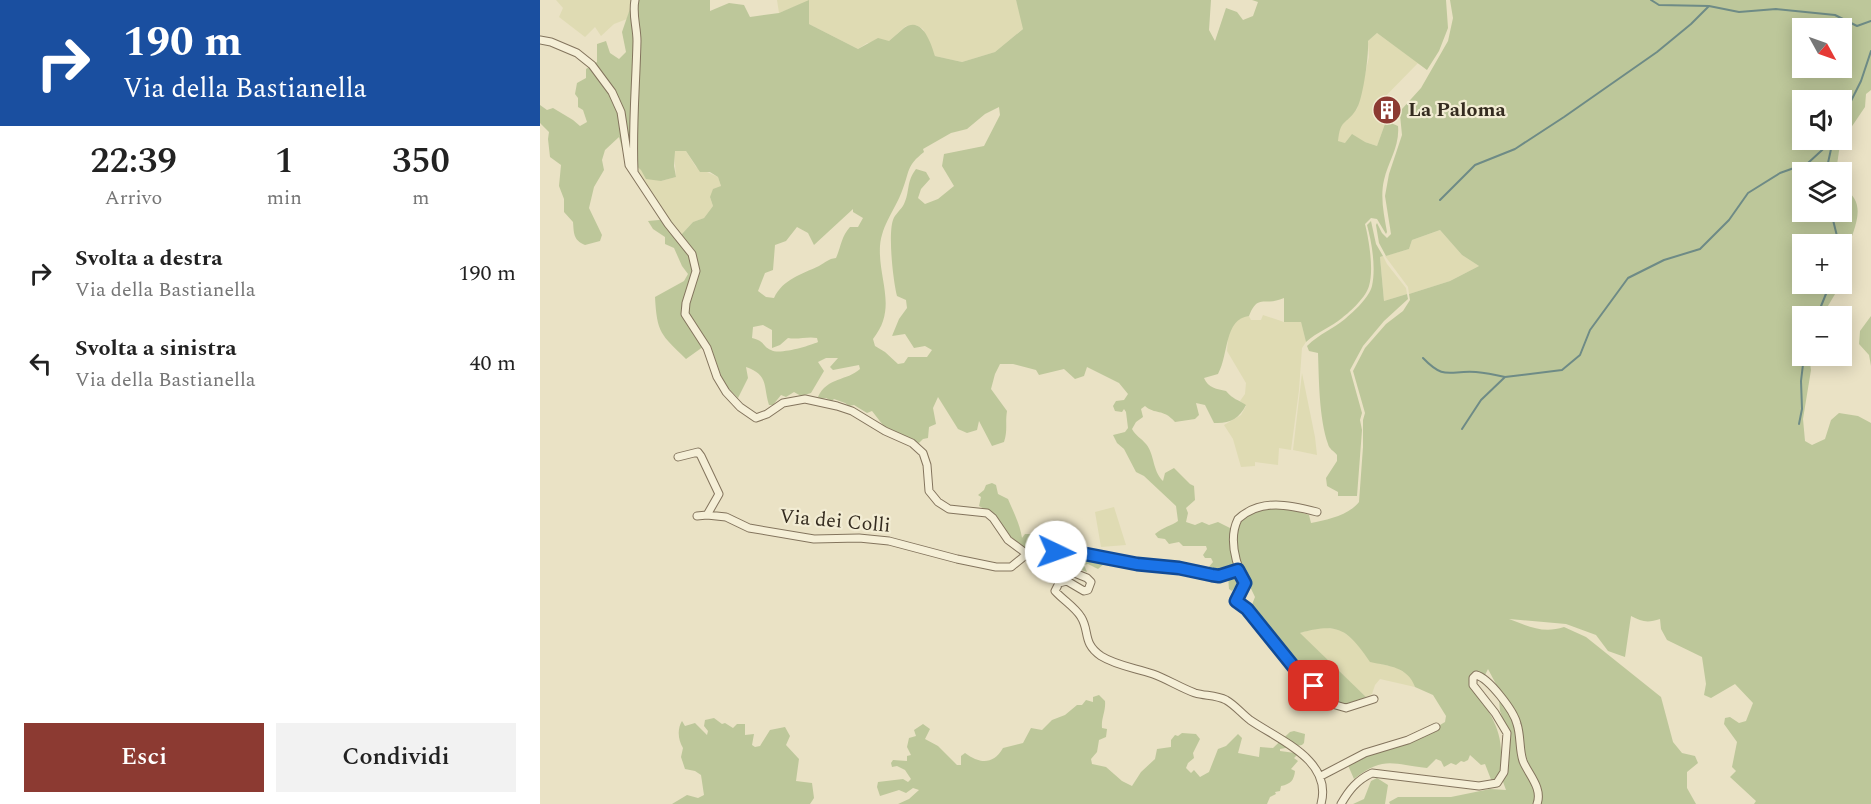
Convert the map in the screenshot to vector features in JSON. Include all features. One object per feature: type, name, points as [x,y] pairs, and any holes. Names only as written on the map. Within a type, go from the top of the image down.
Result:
[{"type":"street","points":[[634,173],[633,129],[637,35],[633,9],[635,0]]},
{"type":"street","points":[[540,40],[577,53],[592,65],[612,92],[621,112],[629,165],[668,224],[692,254],[696,272],[685,308],[688,320],[707,348],[717,377],[726,392],[740,407],[756,418],[767,414],[783,403],[805,399],[852,411],[885,431],[912,443],[923,453],[927,465],[929,491],[938,502],[950,509],[987,513],[1008,540],[1027,554],[1079,574],[1091,582],[1091,587],[1084,591],[1067,581],[1059,583],[1055,591],[1080,614],[1085,634],[1093,649],[1110,661],[1152,674],[1189,691],[1224,699],[1305,757],[1321,776],[1321,804]]},
{"type":"street","points":[[678,457],[698,452],[701,456],[718,494],[707,515]]},
{"type":"street","points":[[1317,512],[1277,504],[1243,514],[1236,523],[1234,532],[1238,570],[1245,583],[1236,601],[1247,609],[1287,660],[1332,704],[1346,708],[1374,699]]},
{"type":"street","name":"Via dei Colli","points":[[697,516],[726,517],[749,528],[814,539],[859,538],[889,541],[996,567],[1011,567],[1027,554]]},
{"type":"street","points":[[1027,554],[1075,552],[1219,576],[1238,570]]},
{"type":"street","points":[[1341,804],[1359,779],[1372,773],[1479,786],[1497,783],[1504,772],[1507,733],[1473,685],[1473,678],[1476,675],[1481,676],[1494,689],[1516,720],[1523,760],[1535,784],[1539,800],[1537,804]]},
{"type":"street","points":[[1321,776],[1365,753],[1408,740],[1436,727]]},
{"type":"shaded area","points":[[556,0],[633,0],[627,19],[614,24],[601,36],[595,27],[585,37],[559,17],[563,8]]},
{"type":"shaded area","points":[[777,0],[1016,0],[1024,28],[995,52],[962,62],[935,56],[923,29],[916,25],[906,26],[889,41],[867,43],[858,49],[809,24],[809,1],[779,13]]},
{"type":"shaded area","points":[[1377,33],[1418,63],[1376,106],[1386,121],[1377,146],[1365,142],[1337,141],[1340,126],[1357,109],[1369,57],[1368,41]]},
{"type":"shaded area","points":[[674,151],[686,151],[696,167],[718,177],[721,186],[710,197],[713,206],[704,218],[693,222],[681,235],[644,183],[636,166],[661,181],[676,177]]},
{"type":"shaded area","points":[[1440,230],[1462,255],[1479,266],[1450,281],[1409,294],[1408,287],[1385,256],[1409,249],[1412,240]]},
{"type":"shaded area","points":[[1383,256],[1406,288],[1407,294],[1384,301],[1380,257]]},
{"type":"shaded area","points":[[1263,315],[1284,322],[1301,322],[1306,342],[1302,348],[1291,450],[1279,448],[1278,465],[1255,462],[1255,466],[1241,467],[1233,439],[1224,425],[1241,415],[1246,406],[1240,401],[1245,394],[1246,383],[1227,351],[1228,338],[1232,326],[1241,317],[1249,316],[1251,320],[1261,320]]},
{"type":"shaded area","points":[[1302,373],[1315,437],[1317,455],[1293,450]]},
{"type":"shaded area","points":[[1114,507],[1126,545],[1101,547],[1095,512]]},
{"type":"shaded area","points":[[1321,627],[1340,630],[1355,640],[1370,661],[1397,668],[1412,677],[1415,687],[1380,679],[1372,694],[1366,697],[1299,633]]},
{"type":"green space","points":[[633,0],[710,0],[710,11],[729,3],[744,5],[750,17],[779,13],[809,0],[809,24],[858,49],[878,38],[889,41],[904,28],[916,25],[925,32],[935,56],[962,62],[995,52],[1023,29],[1016,0],[1211,0],[1209,30],[1215,41],[1226,8],[1237,12],[1243,20],[1253,16],[1258,2],[1252,0],[1446,0],[1448,28],[1439,51],[1427,70],[1377,33],[1368,41],[1368,56],[1359,105],[1340,129],[1338,141],[1345,143],[1352,134],[1377,146],[1386,121],[1398,126],[1397,140],[1382,193],[1387,232],[1386,234],[1377,219],[1371,218],[1365,224],[1371,272],[1365,295],[1342,318],[1306,342],[1301,322],[1284,322],[1284,298],[1255,305],[1249,316],[1241,319],[1231,330],[1218,374],[1204,378],[1210,386],[1226,391],[1246,405],[1240,414],[1224,423],[1214,423],[1205,405],[1196,403],[1199,415],[1195,419],[1175,422],[1167,415],[1145,406],[1141,409],[1143,417],[1132,429],[1149,448],[1159,477],[1163,481],[1165,473],[1174,468],[1194,486],[1195,500],[1186,508],[1188,513],[1186,522],[1195,525],[1202,522],[1209,525],[1218,522],[1232,529],[1233,555],[1240,580],[1232,591],[1229,589],[1228,576],[1222,570],[1213,571],[1208,568],[1213,562],[1211,558],[1205,558],[1203,555],[1207,549],[1206,546],[1183,546],[1179,542],[1169,544],[1155,534],[1178,521],[1176,506],[1144,476],[1136,472],[1124,449],[1113,435],[1125,432],[1128,428],[1124,409],[1122,412],[1115,411],[1113,406],[1116,401],[1124,400],[1128,394],[1119,383],[1087,367],[1084,376],[1075,379],[1064,369],[1039,375],[1036,370],[1013,364],[1000,364],[991,389],[1007,411],[1006,434],[1004,442],[992,446],[979,421],[977,430],[967,433],[958,429],[938,397],[933,408],[936,424],[929,427],[928,438],[919,443],[886,429],[872,411],[867,413],[854,405],[849,406],[834,399],[832,401],[826,398],[821,399],[818,397],[827,386],[860,369],[859,365],[833,370],[830,367],[838,358],[826,358],[818,362],[824,371],[811,393],[801,396],[794,392],[786,397],[781,395],[773,405],[769,405],[762,378],[746,367],[748,378],[738,398],[724,384],[712,350],[707,344],[686,359],[666,338],[659,326],[655,297],[684,281],[688,274],[674,248],[665,244],[665,237],[653,229],[648,221],[670,219],[681,235],[693,222],[704,218],[713,206],[710,197],[713,189],[721,186],[718,177],[710,172],[700,172],[686,151],[675,151],[676,177],[661,181],[646,179],[641,170],[624,155],[619,137],[605,150],[602,160],[604,170],[594,187],[589,208],[602,235],[600,241],[585,245],[576,238],[573,222],[564,212],[564,199],[559,186],[561,165],[550,157],[549,132],[540,123],[540,105],[547,110],[553,108],[580,126],[587,122],[583,110],[578,107],[578,98],[575,94],[577,83],[586,78],[586,69],[597,62],[597,44],[606,41],[610,53],[619,59],[626,52],[622,32]],"holes":[[[999,107],[1000,115],[984,146],[944,154],[942,166],[954,186],[938,199],[925,204],[918,198],[921,189],[930,179],[926,172],[916,169],[911,178],[904,204],[893,220],[891,246],[894,279],[897,296],[906,300],[907,308],[899,319],[892,336],[905,334],[914,348],[925,346],[932,350],[927,357],[908,357],[904,363],[898,364],[875,346],[873,339],[880,327],[886,305],[880,258],[883,231],[905,184],[909,169],[924,152],[923,149],[951,133],[967,129],[985,114]],[[853,209],[853,212],[863,218],[858,227],[850,227],[847,231],[836,258],[794,278],[782,286],[774,298],[766,297],[758,291],[765,273],[773,270],[775,245],[786,241],[797,227],[808,233],[814,245]],[[763,325],[772,330],[772,348],[788,338],[810,337],[817,338],[818,342],[794,349],[775,351],[752,338],[753,327]]]},
{"type":"green space","points":[[1450,0],[1871,0],[1871,90],[1866,94],[1865,107],[1852,126],[1852,90],[1792,90],[1792,150],[1839,150],[1837,162],[1792,162],[1792,222],[1852,222],[1852,195],[1858,209],[1852,236],[1852,234],[1792,234],[1792,294],[1835,294],[1828,306],[1792,306],[1792,366],[1810,366],[1803,419],[1805,441],[1812,445],[1825,439],[1831,420],[1839,413],[1858,416],[1871,423],[1871,804],[1754,804],[1756,801],[1730,777],[1736,771],[1732,767],[1737,742],[1724,724],[1725,718],[1730,717],[1739,723],[1746,721],[1753,703],[1735,684],[1711,698],[1704,695],[1706,684],[1702,657],[1667,640],[1661,629],[1660,619],[1645,621],[1631,616],[1625,657],[1608,651],[1596,635],[1566,624],[1509,619],[1542,629],[1564,627],[1586,637],[1661,697],[1673,742],[1682,753],[1695,756],[1698,763],[1687,772],[1687,788],[1696,804],[1390,804],[1389,802],[1398,797],[1451,797],[1490,789],[1506,790],[1502,779],[1492,782],[1485,764],[1481,765],[1470,755],[1464,762],[1461,761],[1456,765],[1451,763],[1444,767],[1441,761],[1436,759],[1427,768],[1382,764],[1354,779],[1347,763],[1435,728],[1445,722],[1446,716],[1433,695],[1415,687],[1403,671],[1370,662],[1355,642],[1341,631],[1324,628],[1300,633],[1366,697],[1345,706],[1334,703],[1291,660],[1251,607],[1255,597],[1240,562],[1237,524],[1250,513],[1281,506],[1309,515],[1311,523],[1344,514],[1355,507],[1359,502],[1365,413],[1353,371],[1365,348],[1386,324],[1403,311],[1410,300],[1409,294],[1450,281],[1479,266],[1462,255],[1440,230],[1412,240],[1409,249],[1386,256],[1379,243],[1376,225],[1377,223],[1387,238],[1391,234],[1385,196],[1389,174],[1402,135],[1400,115],[1402,109],[1421,88],[1448,41],[1453,18]],"holes":[[[1488,669],[1498,688],[1500,711],[1510,740],[1506,761],[1501,759],[1499,737],[1493,719],[1470,683],[1473,674],[1485,675]]]},
{"type":"green space","points":[[1371,221],[1376,244],[1383,256],[1380,257],[1384,301],[1407,294],[1408,299],[1384,321],[1363,346],[1350,370],[1362,413],[1357,496],[1338,496],[1338,492],[1327,486],[1326,478],[1337,461],[1337,455],[1330,449],[1325,434],[1320,399],[1318,353],[1309,351],[1307,346],[1345,319],[1368,295],[1373,279],[1372,247],[1367,225]]},
{"type":"green space","points":[[1871,316],[1871,366],[1869,355],[1859,344],[1860,331]]},
{"type":"green space","points":[[992,483],[996,485],[998,494],[1008,499],[1022,538],[1025,534],[1031,534],[1034,545],[1067,545],[1086,555],[1086,549],[1095,550],[1098,556],[1105,560],[1105,563],[1098,569],[1088,564],[1084,565],[1087,572],[1071,566],[1071,559],[1068,556],[1064,565],[1061,563],[1061,556],[1056,555],[1056,562],[1046,556],[1035,556],[1033,562],[1029,563],[1023,559],[1022,545],[1012,540],[987,518],[988,511],[979,506],[981,497],[978,495],[986,485]]},
{"type":"green space","points":[[1099,695],[1105,701],[1102,728],[1107,729],[1106,737],[1099,740],[1097,752],[1091,759],[1092,764],[1106,767],[1122,781],[1132,786],[1141,772],[1155,759],[1157,749],[1171,747],[1171,740],[1175,735],[1182,733],[1196,734],[1200,739],[1193,753],[1194,758],[1186,768],[1191,773],[1194,770],[1200,777],[1209,772],[1218,749],[1226,746],[1238,734],[1242,738],[1238,753],[1259,757],[1260,747],[1273,748],[1290,732],[1305,734],[1302,745],[1280,749],[1280,751],[1297,755],[1294,758],[1298,761],[1291,769],[1295,771],[1294,777],[1290,783],[1281,786],[1280,791],[1270,797],[1267,804],[898,804],[909,799],[919,790],[913,788],[906,793],[899,790],[880,796],[878,782],[903,779],[908,782],[911,779],[905,770],[897,766],[892,767],[891,763],[893,760],[907,761],[907,756],[911,755],[907,747],[909,738],[916,736],[914,730],[923,724],[930,729],[925,739],[938,746],[957,765],[961,765],[961,756],[965,753],[986,761],[995,758],[1003,748],[1023,743],[1031,728],[1042,730],[1052,720],[1065,715],[1077,705],[1082,705],[1086,700],[1093,702],[1093,697]]},
{"type":"green space","points":[[714,718],[733,728],[737,724],[745,724],[745,735],[754,734],[752,745],[755,747],[760,746],[770,730],[785,727],[790,736],[786,745],[799,759],[796,781],[812,783],[814,798],[810,804],[672,804],[687,795],[698,798],[704,795],[701,775],[685,769],[681,757],[683,748],[679,734],[680,724],[682,721],[685,726],[695,723],[707,735],[705,720]]},
{"type":"green space","points":[[1377,778],[1388,785],[1385,804],[1353,804],[1364,799],[1371,781]]},
{"type":"waterway","points":[[1651,0],[1659,5],[1709,6]]},
{"type":"waterway","points":[[1440,200],[1475,165],[1515,149],[1564,117],[1657,52],[1709,6],[1739,12],[1776,9],[1835,15],[1857,26],[1871,21]]},
{"type":"waterway","points":[[1852,99],[1871,51]]},
{"type":"waterway","points":[[1462,429],[1481,400],[1505,377],[1562,370],[1580,355],[1590,330],[1628,278],[1664,260],[1700,249],[1729,220],[1748,193],[1780,173],[1808,163],[1822,150]]},
{"type":"waterway","points":[[1828,162],[1831,150]]},
{"type":"waterway","points":[[1834,222],[1836,234]]},
{"type":"waterway","points":[[1821,306],[1826,294]]},
{"type":"waterway","points":[[1423,358],[1442,372],[1476,372],[1505,377]]},
{"type":"waterway","points":[[1799,424],[1802,409],[1803,366]]},
{"type":"place","name":"La Paloma","points":[[1387,110]]},
{"type":"route","points":[[1056,552],[1075,552],[1219,576],[1238,570],[1245,583],[1236,601],[1247,609],[1297,671],[1314,686]]}]
